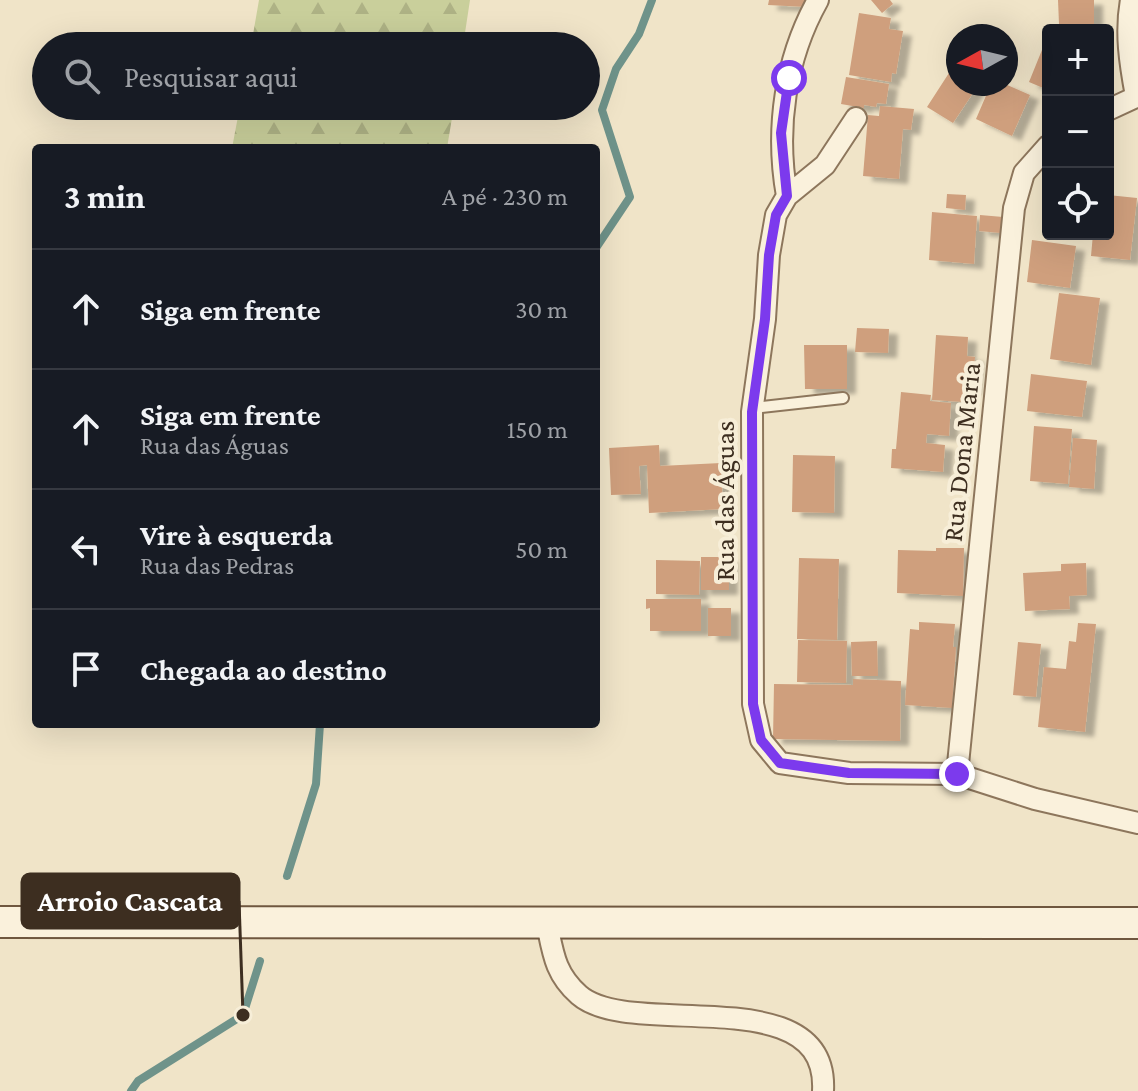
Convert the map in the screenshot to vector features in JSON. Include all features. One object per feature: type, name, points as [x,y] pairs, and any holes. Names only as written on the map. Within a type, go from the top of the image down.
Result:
[{"type":"main road","points":[[0,922],[1138,923]]},
{"type":"street","points":[[787,196],[781,133],[789,78],[798,41],[818,0]]},
{"type":"street","points":[[1114,107],[1137,96],[1130,67],[1128,19],[1131,0]]},
{"type":"street","name":"Rua das Águas","points":[[856,118],[825,165],[787,196],[776,215],[753,408],[753,704],[761,740],[780,763],[849,773],[957,774]]},
{"type":"street","name":"Rua Dona Maria","points":[[957,774],[1014,208],[1024,173],[1042,153]]},
{"type":"street","points":[[957,774],[1035,799],[1138,823]]},
{"type":"street","points":[[547,924],[558,970],[581,997],[612,1008],[754,1020],[793,1034],[811,1046],[820,1062],[823,1091]]},
{"type":"lane","points":[[753,408],[843,398]]},
{"type":"green space","points":[[259,0],[470,0],[465,32],[253,32]]},
{"type":"green space","points":[[237,120],[452,120],[448,144],[233,144]]},
{"type":"building","points":[[769,0],[807,0],[807,7],[768,5]]},
{"type":"building","points":[[871,0],[890,0],[893,4],[882,13]]},
{"type":"building","points":[[1058,0],[1094,0],[1094,24],[1059,24]]},
{"type":"building","points":[[859,13],[891,18],[889,29],[903,31],[896,74],[892,73],[891,82],[849,75]]},
{"type":"building","points":[[1042,50],[1042,87],[1029,82]]},
{"type":"building","points":[[846,77],[889,84],[886,104],[877,103],[876,107],[864,105],[864,108],[841,104]]},
{"type":"building","points":[[946,78],[946,96],[971,96],[953,123],[927,107]]},
{"type":"building","points":[[1018,90],[1030,95],[1012,136],[976,119],[986,96],[1018,96]]},
{"type":"building","points":[[880,106],[914,109],[911,130],[903,129],[899,179],[863,176],[868,115],[879,116]]},
{"type":"building","points":[[947,194],[966,195],[965,210],[946,208]]},
{"type":"building","points":[[1114,196],[1137,198],[1130,260],[1091,256],[1092,240],[1114,240]]},
{"type":"building","points":[[932,212],[977,216],[974,264],[929,260]]},
{"type":"building","points":[[980,215],[1003,217],[1001,233],[979,231]]},
{"type":"building","points":[[1032,240],[1076,246],[1070,288],[1027,282]]},
{"type":"building","points":[[1059,293],[1100,298],[1091,365],[1050,359]]},
{"type":"building","points":[[857,328],[889,329],[888,353],[855,352]]},
{"type":"building","points":[[936,335],[968,337],[967,356],[975,357],[972,390],[964,390],[964,402],[932,400]]},
{"type":"building","points":[[804,345],[847,345],[847,389],[805,389]]},
{"type":"building","points":[[1031,374],[1087,381],[1082,417],[1027,411]]},
{"type":"building","points":[[901,392],[931,395],[930,401],[951,403],[949,436],[927,434],[926,443],[945,445],[943,472],[891,468],[892,449],[896,449]]},
{"type":"building","points":[[1034,426],[1072,429],[1068,484],[1030,481]]},
{"type":"building","points":[[1073,438],[1097,440],[1094,489],[1069,487]]},
{"type":"building","points":[[659,445],[660,466],[721,463],[723,509],[649,513],[647,465],[639,466],[641,494],[611,495],[609,448]]},
{"type":"building","points":[[793,455],[835,456],[834,513],[792,512]]},
{"type":"building","points":[[936,548],[964,548],[963,596],[897,593],[898,550],[936,551]]},
{"type":"building","points":[[701,557],[729,557],[729,590],[701,590]]},
{"type":"building","points":[[799,558],[839,559],[837,640],[797,639]]},
{"type":"building","points":[[656,560],[700,561],[699,595],[656,594]]},
{"type":"building","points":[[1086,563],[1087,595],[1069,596],[1070,609],[1025,611],[1023,573],[1061,571],[1061,564]]},
{"type":"building","points":[[646,599],[701,599],[701,631],[650,631],[650,608],[646,609]]},
{"type":"building","points":[[708,608],[731,608],[731,636],[708,636]]},
{"type":"building","points":[[919,622],[955,624],[952,708],[905,705],[910,629],[919,630]]},
{"type":"building","points":[[1078,623],[1096,624],[1085,732],[1038,727],[1044,667],[1066,669],[1069,641],[1076,642]]},
{"type":"building","points":[[798,640],[847,641],[846,683],[797,682]]},
{"type":"building","points":[[877,641],[878,676],[852,676],[851,642]]},
{"type":"building","points":[[1018,642],[1041,644],[1036,697],[1013,695]]},
{"type":"building","points":[[853,679],[901,681],[900,741],[773,739],[774,684],[853,685]]},
{"type":"waterway","points":[[600,242],[630,197],[602,110],[616,69],[639,34],[652,0]]},
{"type":"waterway","points":[[287,876],[316,784],[320,728]]},
{"type":"waterway","points":[[131,1091],[138,1081],[243,1015],[260,961]]},
{"type":"place","name":"Arroio Cascata","points":[[243,1015]]},
{"type":"route","points":[[789,78],[781,133],[787,196],[776,215],[769,255],[765,319],[752,412],[753,704],[761,740],[780,763],[849,773],[957,774]]}]
